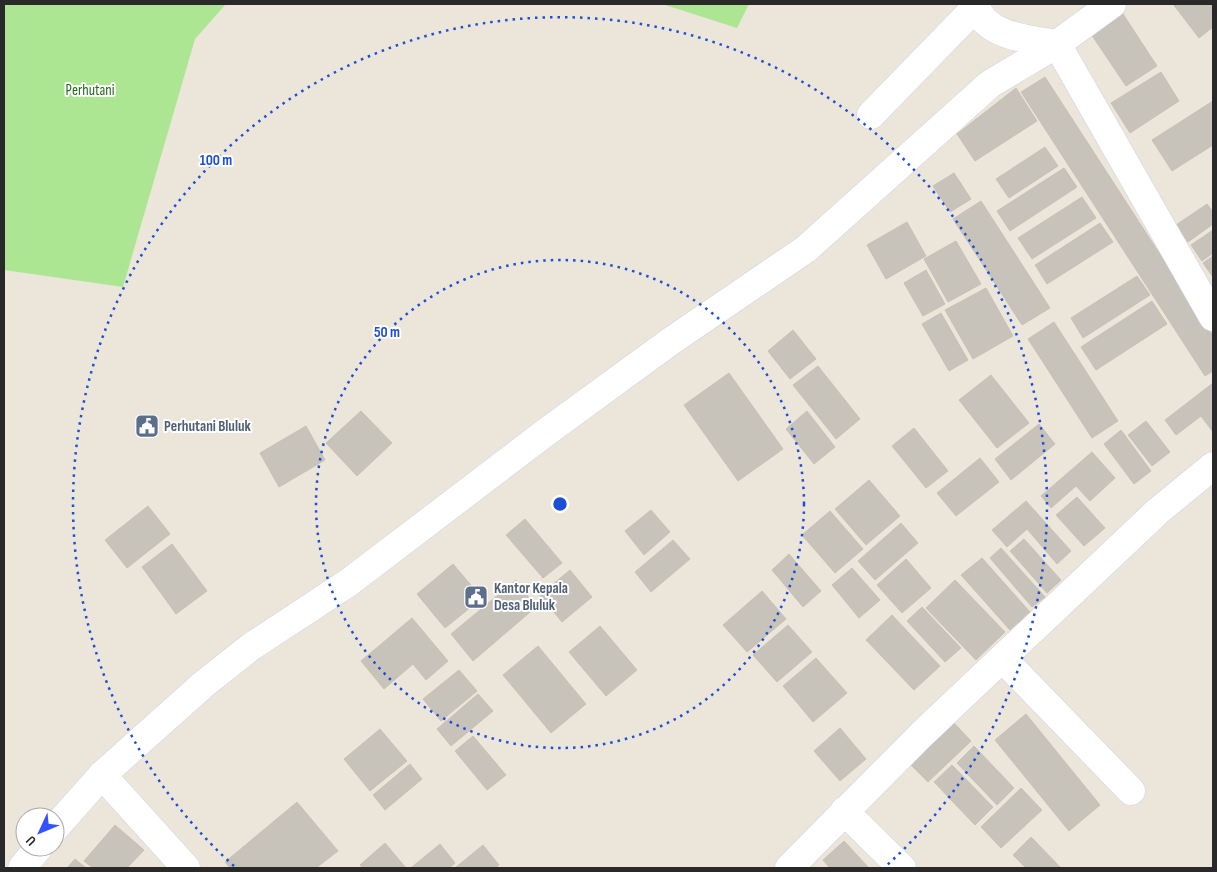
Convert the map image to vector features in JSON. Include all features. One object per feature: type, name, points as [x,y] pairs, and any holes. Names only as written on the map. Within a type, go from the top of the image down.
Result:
[{"type":"street","points":[[65,817],[102,775],[205,683],[252,646],[348,584],[545,433],[671,341],[806,249],[990,84],[1057,44],[1112,4]]},
{"type":"street","points":[[871,115],[975,5],[987,24],[1000,32],[1057,44],[1213,317]]},
{"type":"street","points":[[789,868],[922,734],[1158,511],[1213,466]]},
{"type":"street","points":[[1002,659],[1131,791]]},
{"type":"street","points":[[102,775],[186,868]]},
{"type":"street","points":[[844,811],[902,868]]},
{"type":"street","points":[[22,868],[31,857]]},
{"type":"green space","name":"Perhutani","points":[[4,4],[226,4],[195,39],[123,287],[4,270]]},
{"type":"green space","points":[[662,4],[749,4],[737,28]]},
{"type":"building","points":[[1173,4],[1212,4],[1213,27],[1199,38]]},
{"type":"building","points":[[1121,11],[1157,66],[1126,86],[1089,31]]},
{"type":"building","points":[[1161,72],[1179,101],[1130,133],[1111,103]]},
{"type":"building","points":[[1045,77],[1213,336],[1213,371],[1205,376],[1021,92]]},
{"type":"building","points":[[1016,88],[1037,121],[975,161],[957,134]]},
{"type":"building","points":[[1213,101],[1213,145],[1172,171],[1152,140]]},
{"type":"building","points":[[1045,147],[1058,166],[1009,198],[996,179]]},
{"type":"building","points":[[1064,168],[1077,187],[1010,231],[997,211]]},
{"type":"building","points":[[954,173],[971,199],[950,212],[933,186]]},
{"type":"building","points":[[1082,197],[1096,218],[1032,259],[1018,238]]},
{"type":"building","points":[[981,201],[1050,308],[1022,325],[953,219]]},
{"type":"building","points":[[1207,204],[1213,212],[1213,224],[1188,242],[1176,225]]},
{"type":"building","points":[[907,222],[926,256],[886,279],[867,245]]},
{"type":"building","points":[[1100,223],[1113,242],[1047,284],[1035,265]]},
{"type":"building","points":[[1213,230],[1213,253],[1202,261],[1191,245]]},
{"type":"building","points":[[956,241],[981,284],[948,302],[924,259]]},
{"type":"building","points":[[1213,256],[1213,277],[1203,263]]},
{"type":"building","points":[[926,270],[945,304],[923,316],[904,283]]},
{"type":"building","points":[[1137,276],[1150,295],[1083,338],[1071,318]]},
{"type":"building","points":[[986,288],[1013,336],[973,359],[945,310]]},
{"type":"building","points":[[1152,301],[1167,324],[1096,370],[1081,347]]},
{"type":"building","points":[[941,313],[968,360],[949,371],[922,324]]},
{"type":"building","points":[[1054,322],[1118,421],[1092,438],[1028,339]]},
{"type":"building","points":[[793,330],[816,359],[790,379],[768,351]]},
{"type":"building","points":[[818,366],[860,419],[836,439],[793,385]]},
{"type":"building","points":[[729,373],[783,449],[738,481],[684,405]]},
{"type":"building","points":[[991,375],[1029,423],[997,448],[959,400]]},
{"type":"building","points":[[1213,383],[1213,432],[1201,416],[1176,435],[1165,420]]},
{"type":"building","points":[[361,411],[392,443],[357,476],[326,443]]},
{"type":"building","points":[[807,411],[835,447],[814,464],[786,429]]},
{"type":"building","points":[[1146,421],[1170,452],[1152,466],[1128,435]]},
{"type":"building","points":[[1039,424],[1055,444],[1011,480],[995,459]]},
{"type":"building","points":[[306,426],[325,460],[279,487],[260,453]]},
{"type":"building","points":[[914,428],[948,471],[926,488],[892,446]]},
{"type":"building","points":[[1121,430],[1151,471],[1134,484],[1104,444]]},
{"type":"building","points":[[1092,452],[1115,478],[1090,501],[1076,486],[1051,508],[1041,496]]},
{"type":"building","points":[[980,458],[999,482],[956,516],[937,493]]},
{"type":"building","points":[[869,480],[900,516],[866,545],[835,509]]},
{"type":"building","points":[[1077,497],[1105,528],[1084,546],[1056,515]]},
{"type":"building","points":[[1026,501],[1071,551],[1057,564],[1027,529],[1007,547],[992,530]]},
{"type":"building","points":[[148,506],[170,534],[127,568],[105,540]]},
{"type":"building","points":[[651,510],[670,532],[644,555],[625,531]]},
{"type":"building","points":[[830,511],[863,549],[835,573],[802,535]]},
{"type":"building","points":[[525,519],[562,563],[543,578],[506,535]]},
{"type":"building","points":[[901,523],[918,543],[875,580],[858,561]]},
{"type":"building","points":[[1024,539],[1061,580],[1047,593],[1010,551]]},
{"type":"building","points":[[673,540],[690,559],[651,592],[635,572]]},
{"type":"building","points":[[172,544],[207,591],[176,614],[142,567]]},
{"type":"building","points":[[1001,548],[1045,597],[1032,607],[990,558]]},
{"type":"building","points":[[789,554],[821,591],[803,607],[772,570]]},
{"type":"building","points":[[982,558],[1030,612],[1010,630],[961,575]]},
{"type":"building","points":[[906,559],[931,588],[902,613],[877,585]]},
{"type":"building","points":[[453,564],[482,598],[445,628],[417,594]]},
{"type":"building","points":[[852,568],[880,600],[859,618],[832,585]]},
{"type":"building","points":[[570,570],[592,597],[562,622],[540,595]]},
{"type":"building","points":[[516,580],[536,607],[473,661],[451,634]]},
{"type":"building","points":[[955,580],[1005,632],[976,660],[926,608]]},
{"type":"building","points":[[762,591],[786,619],[747,652],[723,625]]},
{"type":"building","points":[[922,607],[961,648],[945,662],[907,621]]},
{"type":"building","points":[[892,615],[940,666],[914,690],[866,640]]},
{"type":"building","points":[[412,618],[448,661],[426,680],[413,664],[384,689],[361,661]]},
{"type":"building","points":[[788,625],[812,652],[777,682],[753,655]]},
{"type":"building","points":[[600,626],[637,670],[606,696],[569,652]]},
{"type":"building","points":[[538,646],[586,704],[551,733],[503,675]]},
{"type":"building","points":[[816,658],[847,693],[813,722],[783,686]]},
{"type":"building","points":[[459,670],[477,691],[441,721],[423,699]]},
{"type":"building","points":[[478,694],[493,711],[451,746],[437,729]]},
{"type":"building","points":[[1026,714],[1100,805],[1069,831],[995,740]]},
{"type":"building","points":[[952,721],[971,741],[928,782],[909,763]]},
{"type":"building","points":[[840,728],[866,759],[840,781],[814,751]]},
{"type":"building","points":[[380,729],[407,761],[370,791],[344,759]]},
{"type":"building","points":[[473,736],[506,775],[487,790],[455,751]]},
{"type":"building","points":[[974,746],[1014,788],[997,805],[957,763]]},
{"type":"building","points":[[410,764],[422,779],[385,810],[373,795]]},
{"type":"building","points":[[952,765],[993,807],[975,825],[934,782]]},
{"type":"building","points":[[1021,788],[1042,810],[1001,848],[981,827]]},
{"type":"building","points":[[297,802],[338,851],[316,868],[230,868],[225,862]]},
{"type":"building","points":[[115,825],[144,850],[127,868],[93,868],[84,861]]},
{"type":"building","points":[[1031,837],[1061,868],[1026,868],[1013,855]]},
{"type":"building","points":[[844,841],[869,868],[830,868],[823,860]]},
{"type":"building","points":[[385,843],[406,868],[363,868],[360,865]]},
{"type":"building","points":[[440,844],[455,863],[449,868],[412,867]]},
{"type":"building","points":[[483,845],[499,865],[495,868],[455,868]]},
{"type":"building","points":[[75,859],[86,868],[67,868]]},
{"type":"place","name":"Perhutani Bluluk","points":[[147,426]]},
{"type":"place","name":"Kantor Kepala Desa Bluluk","points":[[476,597]]}]
